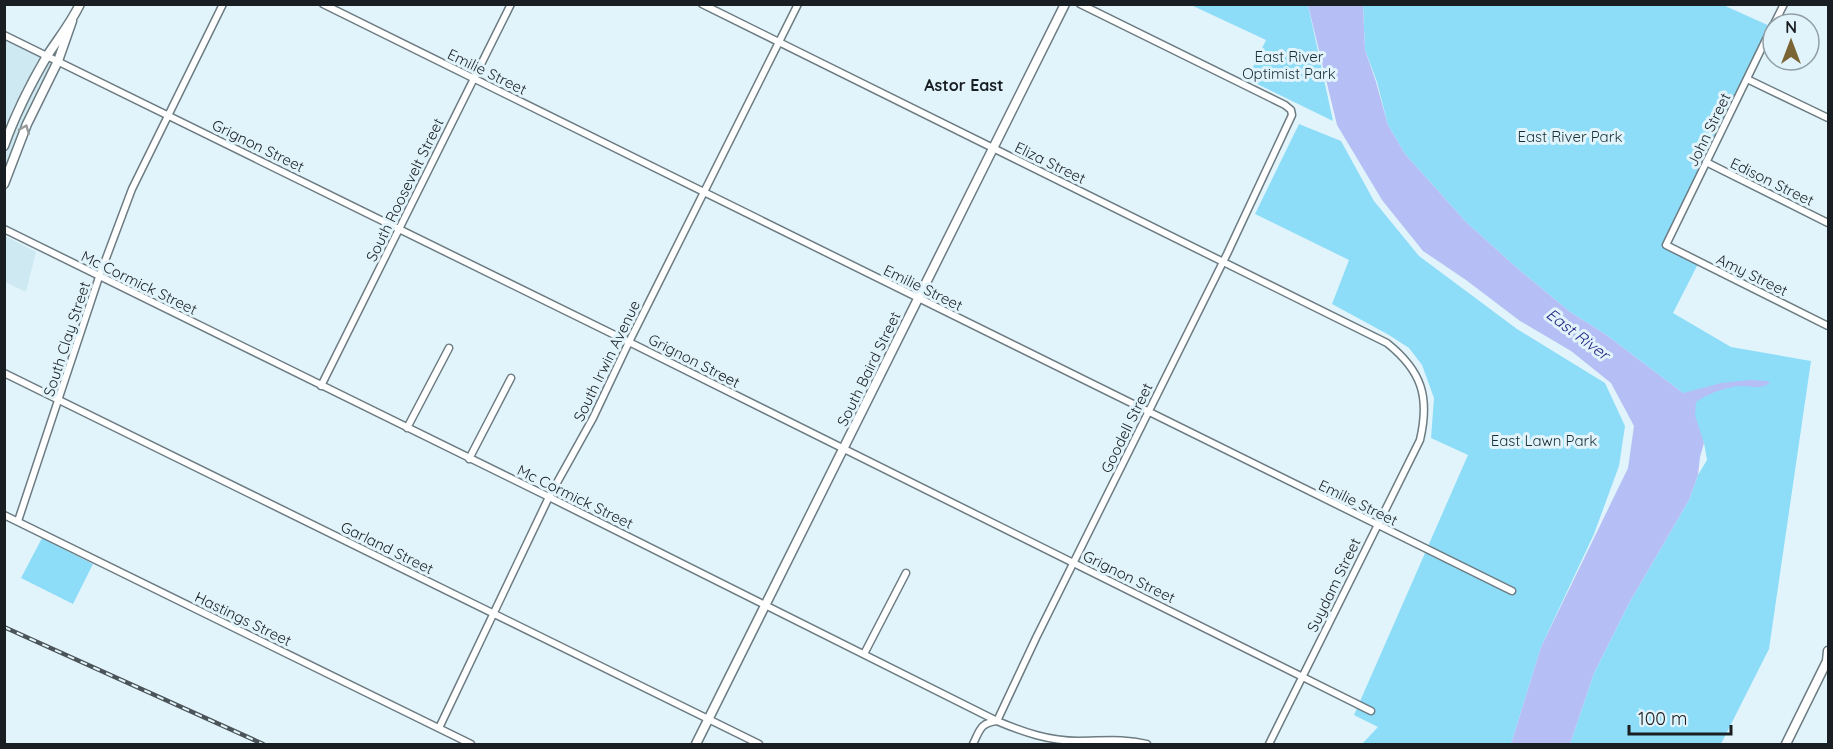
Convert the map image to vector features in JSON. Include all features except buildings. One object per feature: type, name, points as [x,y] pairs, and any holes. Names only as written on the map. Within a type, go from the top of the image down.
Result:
[{"type":"street","points":[[4,184],[27,124],[58,61],[80,4]]},
{"type":"street","name":"South Clay Street","points":[[18,521],[99,277],[132,189],[223,4]]},
{"type":"street","name":"Emilie Street","points":[[323,4],[1512,591]]},
{"type":"street","name":"South Roosevelt Street","points":[[321,386],[511,4]]},
{"type":"street","name":"Eliza Street","points":[[702,4],[1387,343]]},
{"type":"street","name":"South Irwin Avenue","points":[[439,728],[549,497],[593,418],[798,4]]},
{"type":"street","name":"South Baird Street","points":[[696,744],[1065,4]]},
{"type":"street","name":"Goodell Street","points":[[973,744],[981,727],[987,722],[997,721],[1223,262],[1289,125],[1292,112],[1285,105],[1080,4]]},
{"type":"street","points":[[4,146],[15,118],[48,55],[72,21]]},
{"type":"street","name":"Grignon Street","points":[[4,35],[629,342],[1371,711]]},
{"type":"street","name":"John Street","points":[[1666,245],[1761,50]]},
{"type":"street","points":[[1747,79],[1828,118]]},
{"type":"street","name":"Edison Street","points":[[1706,162],[1828,223]]},
{"type":"street","name":"Mc Cormick Street","points":[[4,229],[549,497],[997,721],[1046,738],[1078,741],[1124,740],[1147,744]]},
{"type":"street","name":"Amy Street","points":[[1666,245],[1828,326]]},
{"type":"street","name":"Suydam Street","points":[[1269,744],[1420,440],[1425,420],[1423,393],[1415,373],[1401,354],[1387,343]]},
{"type":"street","points":[[407,428],[449,348]]},
{"type":"street","name":"Garland Street","points":[[4,372],[759,744]]},
{"type":"street","points":[[469,459],[511,378]]},
{"type":"street","name":"Hastings Street","points":[[4,514],[471,744]]},
{"type":"street","points":[[864,654],[906,573]]},
{"type":"street","points":[[1786,744],[1828,661],[1828,651]]},
{"type":"shaded area","points":[[5,35],[58,61],[5,184]]},
{"type":"shaded area","points":[[5,236],[36,252],[26,292],[5,282]]},
{"type":"green space","name":"East River Park","points":[[1363,4],[1721,4],[1761,22],[1761,49],[1666,243],[1699,262],[1673,313],[1731,347],[1811,361],[1769,649],[1721,744],[1570,744],[1594,673],[1628,605],[1689,500],[1698,475],[1707,460],[1704,443],[1683,393],[1605,334],[1570,312],[1517,268],[1466,222],[1405,154],[1388,125],[1377,82],[1365,50]]},
{"type":"green space","name":"East River Optimist Park","points":[[1191,5],[1308,5],[1333,121],[1247,79],[1266,40]]},
{"type":"green space","name":"East Lawn Park","points":[[1299,124],[1341,141],[1374,201],[1419,256],[1517,329],[1605,383],[1625,426],[1619,466],[1594,534],[1541,647],[1511,744],[1362,744],[1378,727],[1354,715],[1468,455],[1431,438],[1434,398],[1422,365],[1409,348],[1332,304],[1349,260],[1255,214]]},
{"type":"green space","points":[[42,538],[93,564],[73,604],[21,578]]},
{"type":"water","name":"East River","points":[[1308,5],[1363,5],[1365,50],[1388,125],[1405,154],[1466,222],[1570,312],[1605,334],[1683,393],[1721,383],[1750,380],[1770,383],[1759,387],[1736,386],[1724,389],[1696,402],[1695,415],[1704,443],[1698,475],[1689,500],[1628,605],[1594,673],[1570,744],[1511,744],[1541,647],[1628,468],[1634,426],[1611,383],[1571,351],[1520,321],[1423,251],[1382,200],[1337,125]]},
{"type":"railway","points":[[4,627],[263,744]]},
{"type":"district","name":"Astor East","points":[[964,85]]}]
